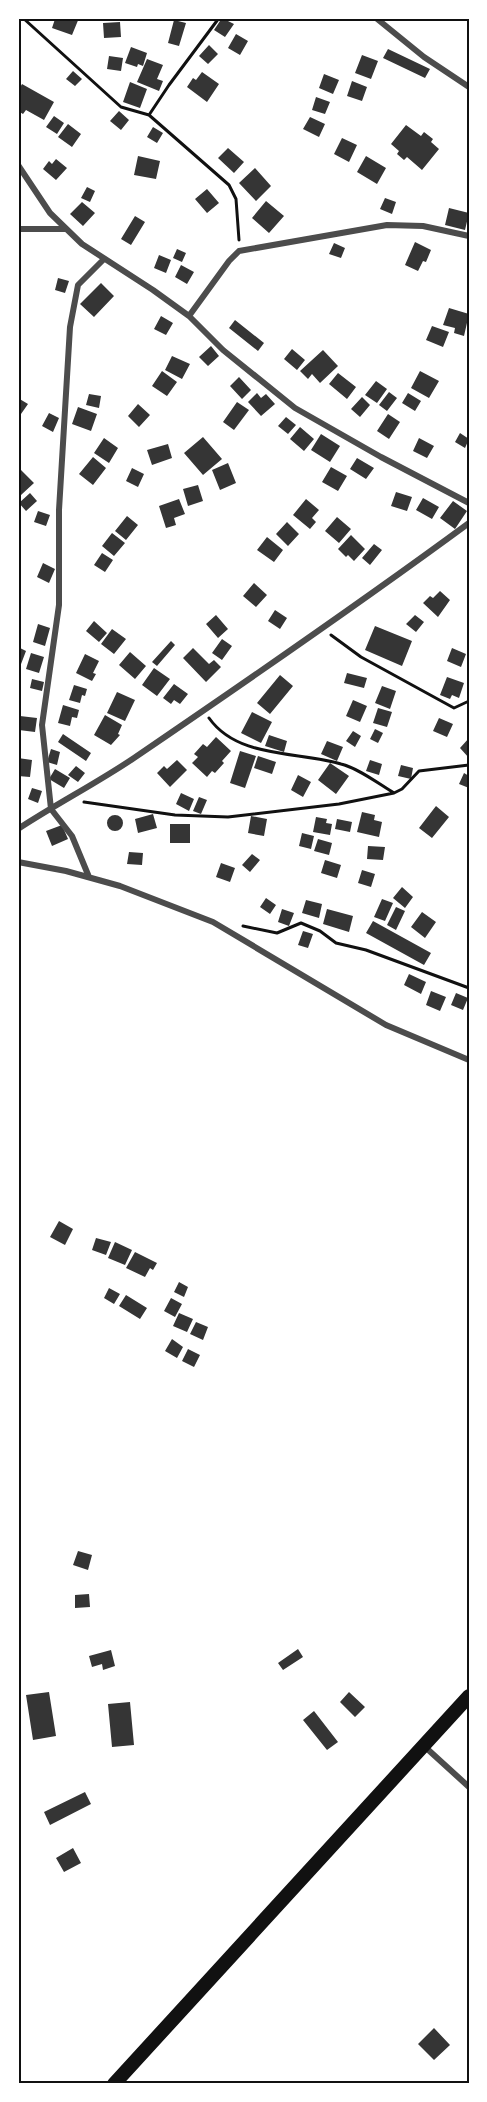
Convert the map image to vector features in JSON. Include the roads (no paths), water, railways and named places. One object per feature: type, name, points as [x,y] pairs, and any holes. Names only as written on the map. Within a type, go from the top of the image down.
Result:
[{"type":"highway","points":[[114,2084],[469,1696]]},
{"type":"street","points":[[376,18],[424,57],[469,87]]},
{"type":"street","points":[[18,165],[50,213],[64,229],[82,244],[189,316],[240,365],[295,408],[364,448],[469,503]]},
{"type":"street","points":[[189,316],[229,261],[239,251],[387,225],[423,226],[469,236]]},
{"type":"street","points":[[18,229],[64,229]]},
{"type":"street","points":[[89,877],[72,836],[51,809],[42,725],[59,605],[59,510],[70,327],[78,285],[104,259]]},
{"type":"street","points":[[18,829],[204,711],[360,603],[469,523]]},
{"type":"street","points":[[18,862],[89,877],[147,896],[213,922],[386,1025],[469,1060]]},
{"type":"street","points":[[424,1746],[469,1787]]}]
